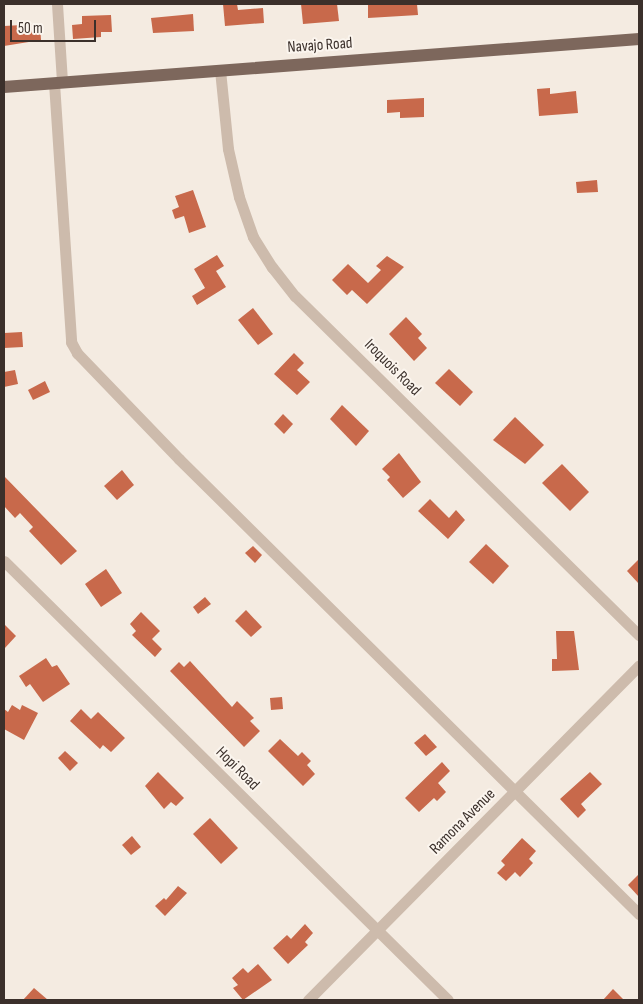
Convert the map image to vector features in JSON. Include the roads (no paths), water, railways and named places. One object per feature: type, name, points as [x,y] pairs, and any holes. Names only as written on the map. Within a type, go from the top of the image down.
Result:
[{"type":"main road","name":"Navajo Road","points":[[4,87],[639,38]]},
{"type":"street","points":[[56,4],[58,83],[71,342],[77,353],[186,466],[639,914]]},
{"type":"street","name":"Iroquois Road","points":[[220,70],[228,149],[239,197],[253,237],[272,267],[295,296],[639,634]]},
{"type":"street","name":"Hopi Road","points":[[4,561],[448,1000]]},
{"type":"street","name":"Ramona Avenue","points":[[308,1000],[639,665]]}]
